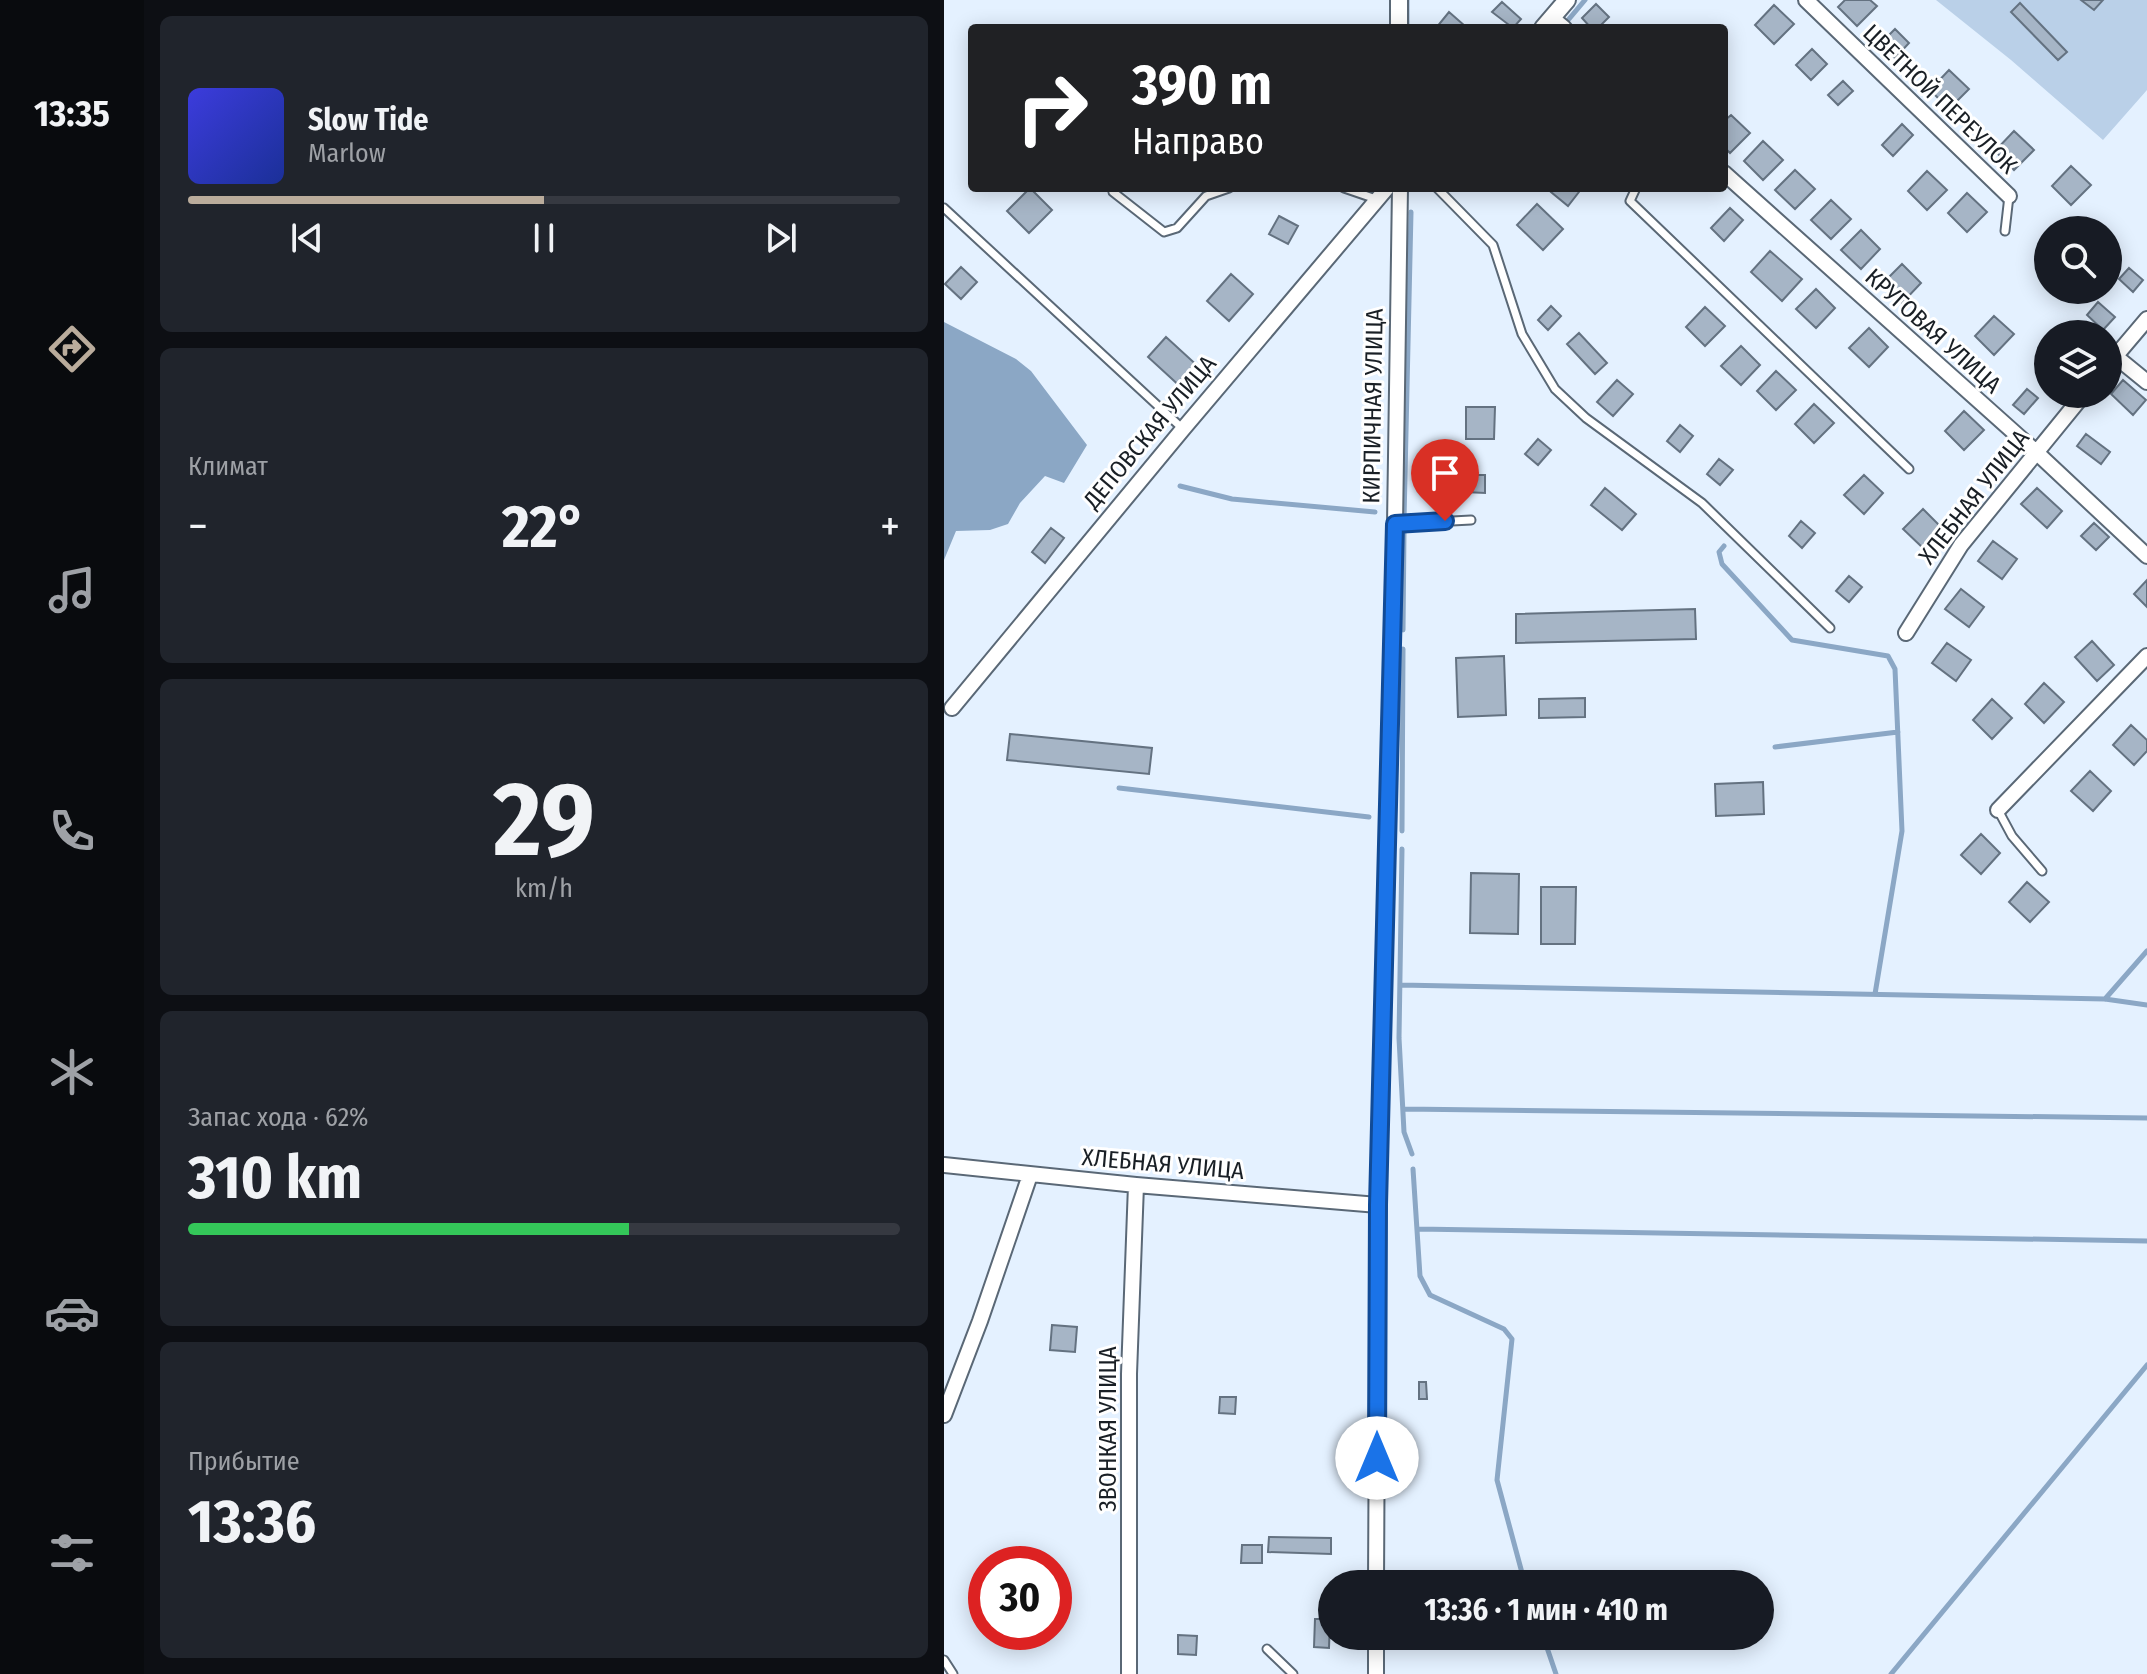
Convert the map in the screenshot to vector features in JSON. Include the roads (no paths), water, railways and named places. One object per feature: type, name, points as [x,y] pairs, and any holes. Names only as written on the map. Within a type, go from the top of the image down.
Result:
[{"type":"street","points":[[1399,0],[1399,24]]},
{"type":"street","points":[[1554,24],[1567,0]]},
{"type":"street","name":"ЦВЕТНОЙ ПЕРЕУЛОК","points":[[1806,0],[2009,196]]},
{"type":"street","name":"КРУГОВАЯ УЛИЦА","points":[[1728,177],[2036,452],[2147,556]]},
{"type":"street","name":"КИРПИЧНАЯ УЛИЦА","points":[[1376,1570],[1378,1205],[1400,192]]},
{"type":"street","name":"ДЕПОВСКАЯ УЛИЦА","points":[[952,708],[1382,194]]},
{"type":"street","points":[[2122,348],[2147,319]]},
{"type":"street","points":[[2122,366],[2147,382]]},
{"type":"street","name":"ХЛЕБНАЯ УЛИЦА","points":[[1906,633],[1961,545],[2072,408]]},
{"type":"street","points":[[1998,810],[2147,656]]},
{"type":"street","name":"ХЛЕБНАЯ УЛИЦА","points":[[944,1165],[1378,1205]]},
{"type":"street","points":[[944,1415],[1030,1175]]},
{"type":"street","name":"ЗВОНКАЯ УЛИЦА","points":[[1129,1674],[1129,1374],[1136,1185]]},
{"type":"street","points":[[1376,1650],[1376,1674]]},
{"type":"lane","points":[[1113,192],[1164,232],[1177,228],[1206,196],[1218,192]]},
{"type":"lane","points":[[1441,192],[1493,245],[1522,334],[1555,389],[1586,418],[1702,503],[1830,628]]},
{"type":"lane","points":[[1634,192],[1630,201],[1909,469]]},
{"type":"lane","points":[[2005,231],[2009,196]]},
{"type":"lane","points":[[944,208],[1183,429]]},
{"type":"lane","points":[[1395,524],[1471,520]]},
{"type":"lane","points":[[1998,810],[2012,836],[2042,871]]},
{"type":"lane","points":[[1267,1649],[1293,1674]]},
{"type":"lane","points":[[944,1660],[953,1674]]},
{"type":"waterway","points":[[1407,0],[1407,24]]},
{"type":"waterway","points":[[1569,19],[1585,0]]},
{"type":"waterway","points":[[1404,520],[1411,212]]},
{"type":"waterway","points":[[1180,486],[1232,499],[1375,512]]},
{"type":"waterway","points":[[1403,630],[1404,531]]},
{"type":"waterway","points":[[1724,546],[1719,552],[1722,564],[1792,640],[1888,656],[1895,669],[1902,831],[1875,994]]},
{"type":"waterway","points":[[1402,831],[1403,649]]},
{"type":"waterway","points":[[1775,747],[1898,732]]},
{"type":"waterway","points":[[1119,788],[1369,817]]},
{"type":"waterway","points":[[1402,849],[1399,1038],[1404,1132],[1412,1154]]},
{"type":"waterway","points":[[2105,999],[2147,951]]},
{"type":"waterway","points":[[1400,985],[2105,999],[2147,1005]]},
{"type":"waterway","points":[[1403,1109],[2147,1118]]},
{"type":"waterway","points":[[1413,1169],[1420,1276],[1430,1295],[1504,1329],[1512,1339],[1497,1480],[1521,1570]]},
{"type":"waterway","points":[[1417,1229],[2147,1241]]},
{"type":"waterway","points":[[1891,1674],[2147,1365]]},
{"type":"waterway","points":[[1548,1650],[1556,1674]]}]
